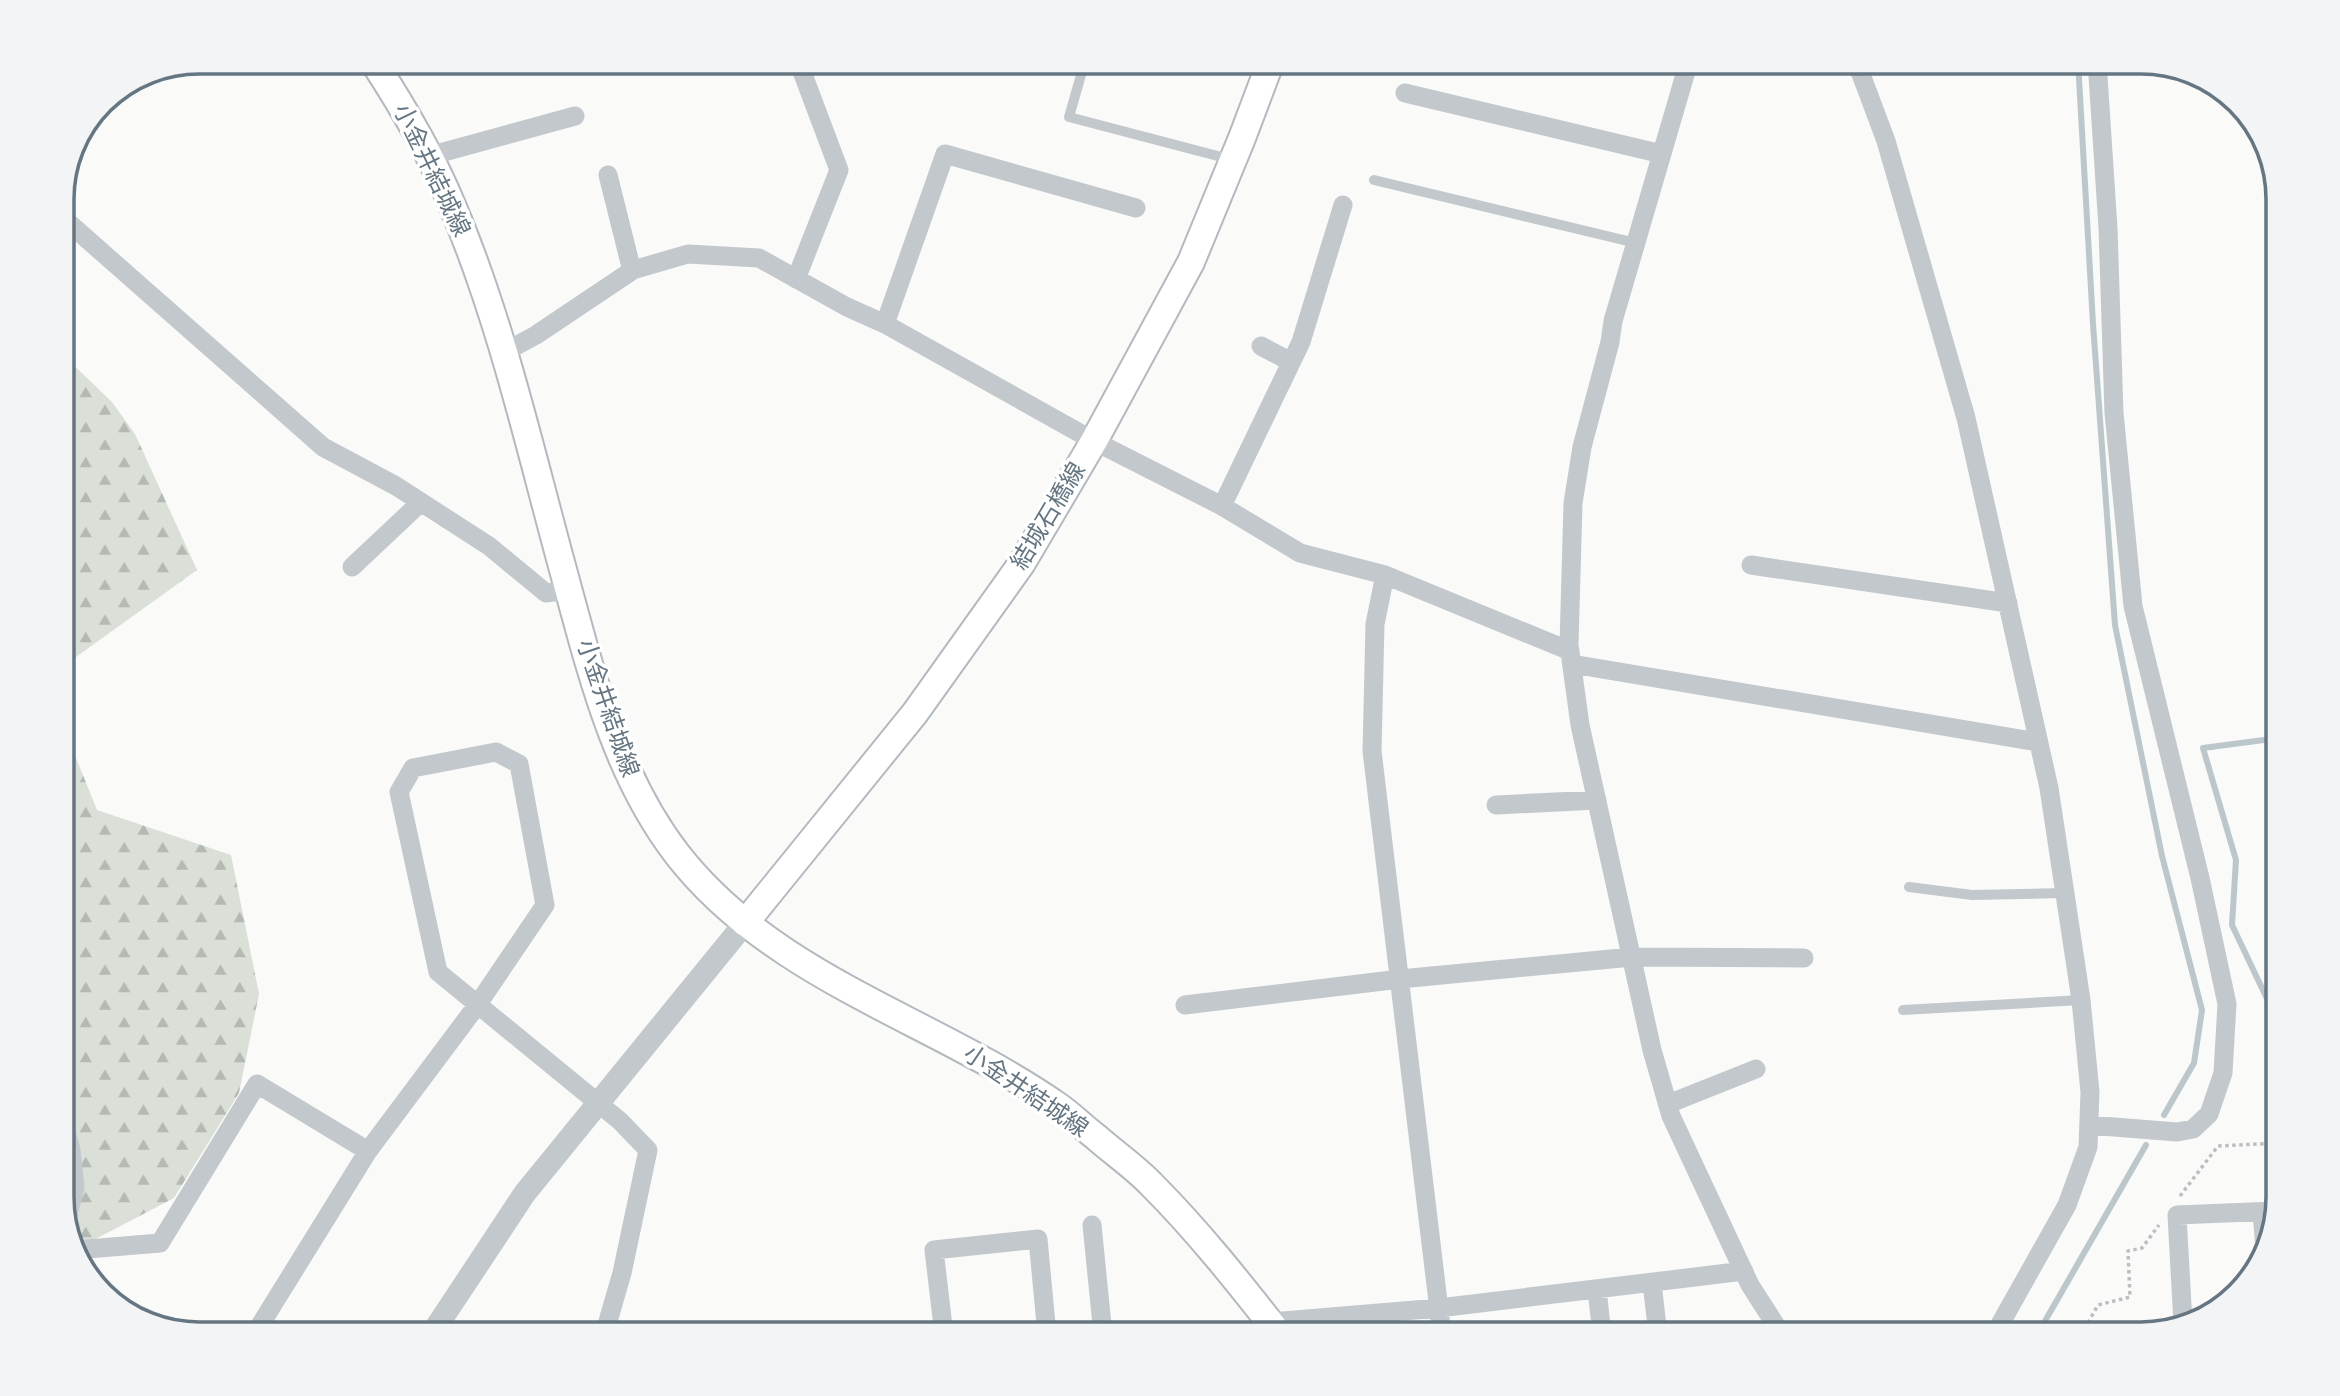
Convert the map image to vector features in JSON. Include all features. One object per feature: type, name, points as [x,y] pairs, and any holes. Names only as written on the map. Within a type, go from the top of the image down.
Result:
[{"type":"main road","name":"小金井結城線","points":[[381,74],[429,156],[474,259],[610,728],[636,788],[677,854],[703,884],[745,923],[851,991],[965,1049],[1059,1106],[1149,1182],[1214,1252],[1268,1322]]},
{"type":"main road","name":"結城石橋線","points":[[745,923],[915,713],[1022,563],[1094,441],[1191,262],[1266,74]]},
{"type":"street","points":[[796,279],[839,170],[803,74]]},
{"type":"street","points":[[1685,74],[1613,321],[1610,342],[1582,447],[1573,503],[1571,658],[1580,725],[1652,1050],[1671,1116],[1744,1271],[1774,1322]]},
{"type":"street","points":[[1861,74],[1886,141],[1966,418],[2049,788],[2081,1000],[2090,1092],[2088,1147],[2067,1205],[2001,1322]]},
{"type":"street","points":[[2089,1125],[2176,1132],[2193,1129],[2209,1114],[2223,1073],[2227,1004],[2200,878],[2133,606],[2114,413],[2108,228],[2098,74]]},
{"type":"street","points":[[1405,93],[1662,154]]},
{"type":"street","points":[[429,156],[575,116]]},
{"type":"street","points":[[885,324],[945,154],[1136,208]]},
{"type":"street","points":[[608,175],[632,271]]},
{"type":"street","points":[[1222,506],[1301,342],[1343,205]]},
{"type":"street","points":[[74,227],[323,447],[396,486],[489,546],[546,593],[569,590]]},
{"type":"street","points":[[503,353],[536,335],[632,271],[688,254],[759,258],[847,307],[885,324],[1094,441],[1222,506],[1300,554],[1385,575],[1571,658],[2038,742]]},
{"type":"street","points":[[1261,346],[1291,362]]},
{"type":"street","points":[[352,568],[421,502]]},
{"type":"street","points":[[1751,565],[2008,603]]},
{"type":"street","points":[[1385,575],[1375,624],[1372,751],[1441,1322]]},
{"type":"street","points":[[262,1322],[368,1151],[478,1004],[545,905],[519,764],[496,752],[413,768],[399,792],[438,972],[478,1004],[620,1121],[648,1150],[622,1273],[608,1322]]},
{"type":"street","points":[[1496,804],[1597,800]]},
{"type":"street","points":[[440,1322],[525,1193],[745,923]]},
{"type":"street","points":[[1185,1005],[1400,979],[1632,957],[1804,958]]},
{"type":"street","points":[[1668,1104],[1756,1069]]},
{"type":"street","points":[[85,1249],[160,1243],[257,1084],[368,1151]]},
{"type":"street","points":[[2182,1315],[2176,1215],[2265,1211]]},
{"type":"street","points":[[1092,1225],[1102,1322]]},
{"type":"street","points":[[942,1322],[934,1250],[1038,1239],[1046,1322]]},
{"type":"street","points":[[1339,1322],[1744,1271]]},
{"type":"street","points":[[1652,1283],[1656,1322]]},
{"type":"street","points":[[1597,1289],[1601,1322]]},
{"type":"lane","points":[[1081,74],[1069,117],[1233,160]]},
{"type":"lane","points":[[1374,180],[1636,243]]},
{"type":"lane","points":[[1909,887],[1972,895],[2065,892]]},
{"type":"lane","points":[[1903,1010],[2081,1000]]},
{"type":"green space","points":[[74,366],[112,402],[135,434],[197,570],[74,658]]},
{"type":"green space","points":[[74,753],[97,810],[231,855],[259,994],[239,1093],[174,1198],[88,1243],[82,1243],[80,1238],[74,1206]]},
{"type":"waterway","points":[[2079,74],[2093,324],[2115,625],[2162,856],[2202,1010],[2194,1063],[2164,1115]]},
{"type":"waterway","points":[[2266,740],[2203,748],[2236,860],[2232,925],[2266,997]]},
{"type":"waterway","points":[[2044,1322],[2146,1145]]}]
